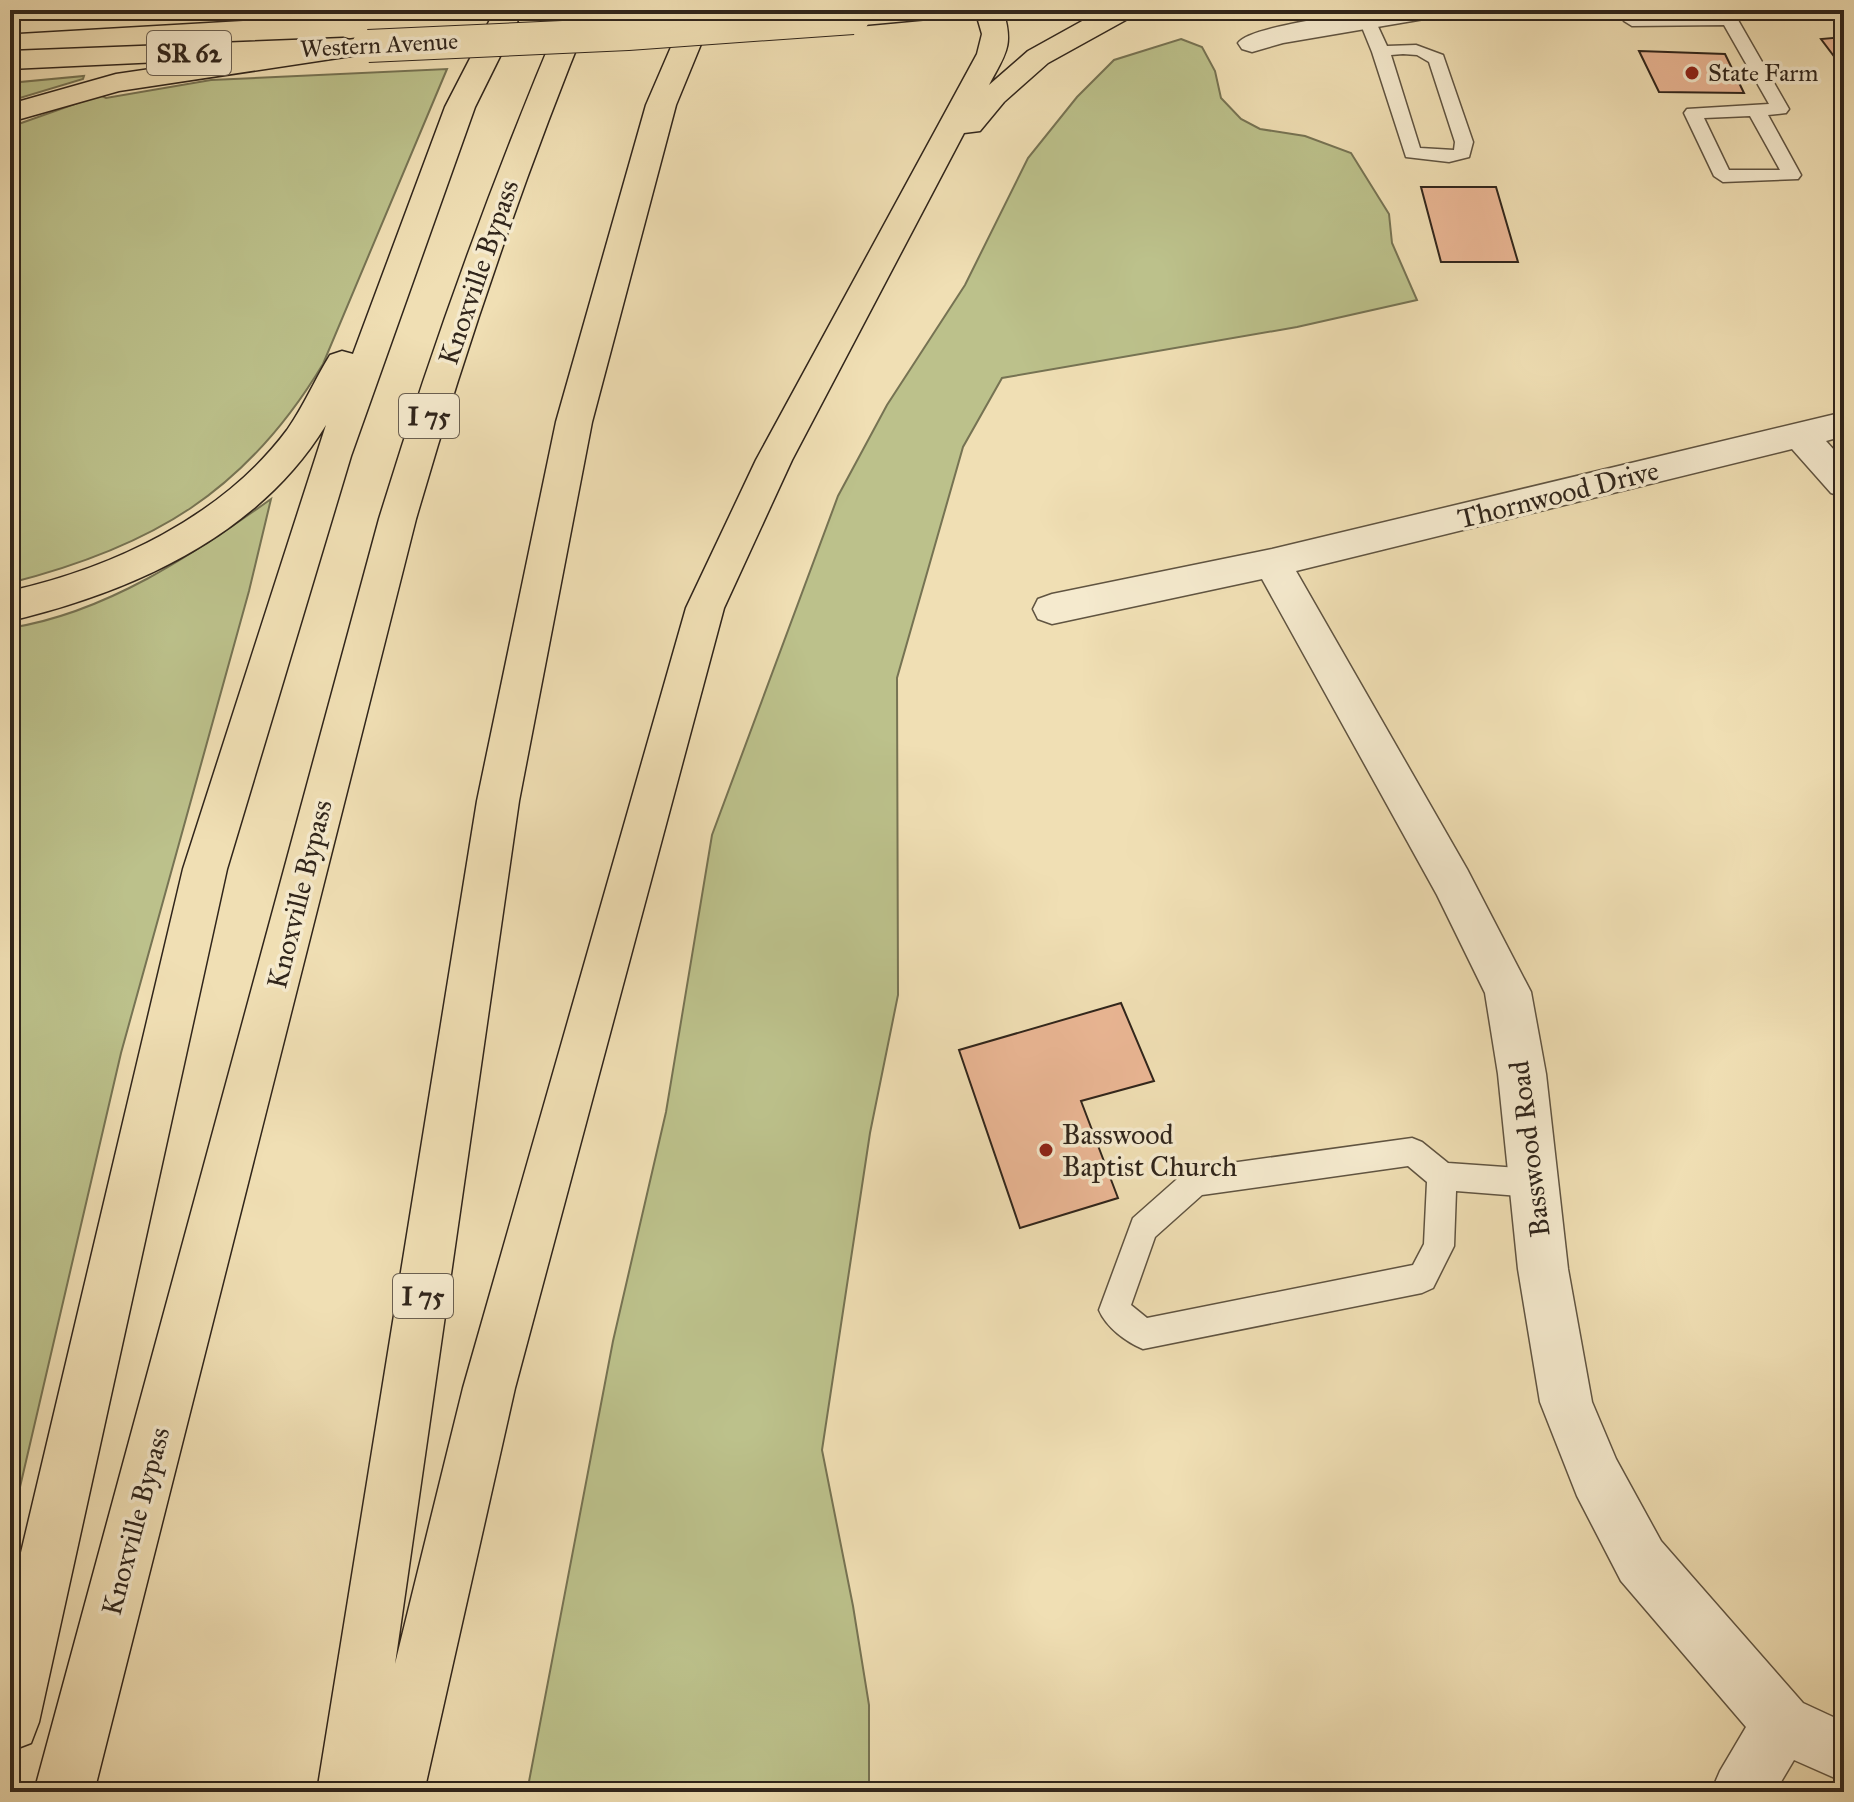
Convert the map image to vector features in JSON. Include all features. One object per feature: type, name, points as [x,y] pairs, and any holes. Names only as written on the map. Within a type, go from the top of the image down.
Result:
[{"type":"main road","name":"Western Avenue","points":[[10,24],[267,10]]},
{"type":"main road","points":[[10,606],[79,589],[141,564],[235,503],[282,461],[324,404],[460,107],[509,10]]},
{"type":"main road","name":"Knoxville Bypass","points":[[64,1792],[343,716],[420,442],[481,257],[578,10]]},
{"type":"main road","name":"I 75","points":[[347,1792],[504,770],[574,422],[661,105],[701,10]]},
{"type":"main road","name":"Western Avenue","points":[[10,60],[628,34],[939,10]]},
{"type":"main road","points":[[394,1792],[489,1388],[705,608],[774,460],[991,54],[996,34],[989,10]]},
{"type":"main road","points":[[933,166],[994,96],[1038,57],[1123,10]]},
{"type":"main road","points":[[10,113],[129,81],[368,46]]},
{"type":"main road","points":[[10,1722],[205,869],[333,456],[460,107]]},
{"type":"street","points":[[1252,43],[1279,35],[1430,10]]},
{"type":"street","name":"Thornwood Drive","points":[[1052,609],[1272,563],[1844,424]]},
{"type":"street","points":[[1800,435],[1844,484]]},
{"type":"street","name":"Basswood Road","points":[[1272,563],[1452,882],[1508,992],[1522,1074],[1543,1269],[1566,1402],[1596,1477],[1641,1561],[1782,1724]]},
{"type":"street","points":[[1741,1792],[1782,1724],[1844,1752]]},
{"type":"lane","points":[[1367,20],[1381,52],[1412,153],[1449,157],[1463,153],[1464,142],[1437,59],[1426,52],[1403,46],[1381,52]]},
{"type":"lane","points":[[1632,21],[1730,20],[1780,109],[1756,110],[1693,113],[1723,176],[1792,175],[1756,110]]},
{"type":"lane","points":[[1442,1176],[1439,1246],[1422,1278],[1143,1334],[1114,1310],[1143,1228],[1195,1182],[1412,1152],[1442,1176],[1534,1183]]},
{"type":"green space","points":[[1181,39],[1202,47],[1215,71],[1221,98],[1241,119],[1260,129],[1305,136],[1351,153],[1389,214],[1392,243],[1417,300],[1297,327],[1002,378],[963,447],[897,678],[898,995],[870,1133],[822,1450],[869,1705],[869,1792],[527,1792],[613,1341],[666,1112],[712,835],[838,496],[887,405],[965,285],[1028,158],[1077,97],[1114,60]]},
{"type":"green space","points":[[447,69],[323,364],[293,409],[262,447],[228,480],[191,508],[151,532],[61,569],[10,583],[10,127],[100,95],[106,98],[211,80]]},
{"type":"green space","points":[[84,76],[83,79],[10,101],[10,83]]},
{"type":"green space","points":[[271,499],[249,591],[121,1053],[10,1530],[10,628],[46,620],[114,595],[180,560]]},
{"type":"building","points":[[1844,37],[1844,58],[1836,59],[1821,39]]},
{"type":"building","name":"State Farm","points":[[1639,51],[1725,54],[1744,93],[1659,92]]},
{"type":"building","points":[[1421,187],[1496,187],[1518,262],[1441,262]]},
{"type":"building","name":"Basswood Baptist Church","points":[[1121,1003],[1154,1081],[1081,1101],[1118,1198],[1020,1228],[959,1050]]},
{"type":"place","name":"State Farm","points":[[1692,73]]},
{"type":"place","name":"Basswood Baptist Church","points":[[1046,1150]]}]
